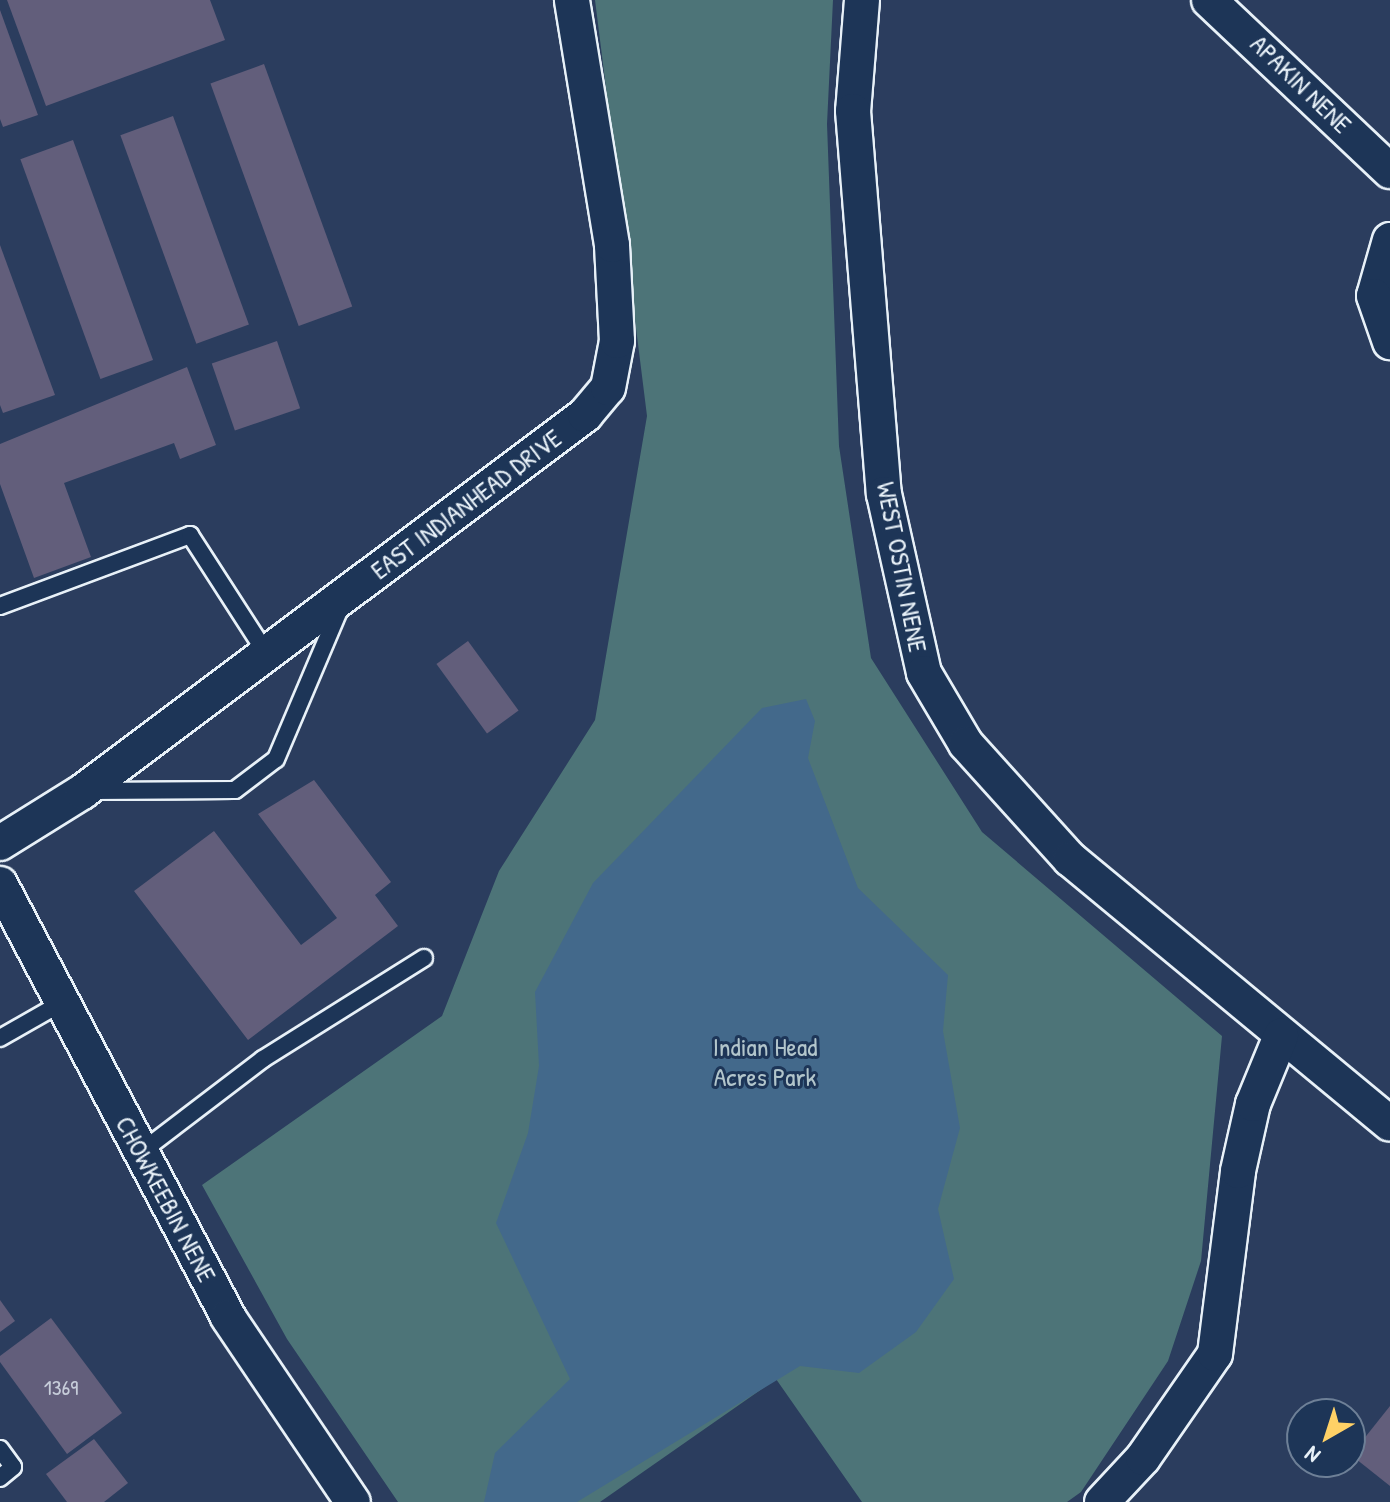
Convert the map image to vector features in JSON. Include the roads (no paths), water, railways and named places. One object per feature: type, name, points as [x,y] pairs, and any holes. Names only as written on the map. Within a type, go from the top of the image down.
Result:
[{"type":"street","name":"EAST INDIANHEAD DRIVE","points":[[0,843],[82,792],[585,415],[608,388],[617,341],[612,245],[572,0]]},
{"type":"street","name":"WEST OSTIN NENE","points":[[862,0],[853,111],[884,494],[924,673],[966,744],[1012,801],[1070,859],[1390,1124]]},
{"type":"street","name":"APAKIN NENE","points":[[1209,0],[1390,171]]},
{"type":"street","points":[[1390,240],[1374,296],[1390,342]]},
{"type":"street","name":"CHOWKEEBIN NENE","points":[[0,884],[228,1317],[353,1502]]},
{"type":"street","points":[[1102,1502],[1143,1458],[1215,1354],[1238,1171],[1253,1104],[1281,1036]]},
{"type":"lane","points":[[0,606],[190,535],[266,653]]},
{"type":"lane","points":[[82,792],[235,790],[266,767],[276,759],[346,593]]},
{"type":"lane","points":[[141,1152],[263,1059],[424,958]]},
{"type":"lane","points":[[0,1038],[63,1002]]},
{"type":"lane","points":[[0,1449],[13,1467],[0,1478]]},
{"type":"water","points":[[806,699],[815,721],[808,758],[858,888],[948,975],[943,1031],[960,1128],[938,1209],[954,1279],[916,1332],[859,1373],[800,1366],[577,1502],[484,1502],[495,1453],[570,1379],[496,1223],[528,1133],[539,1066],[535,992],[593,883],[762,708]]},
{"type":"park label","name":"Indian Head Acres Park","points":[[765,1062]]}]
